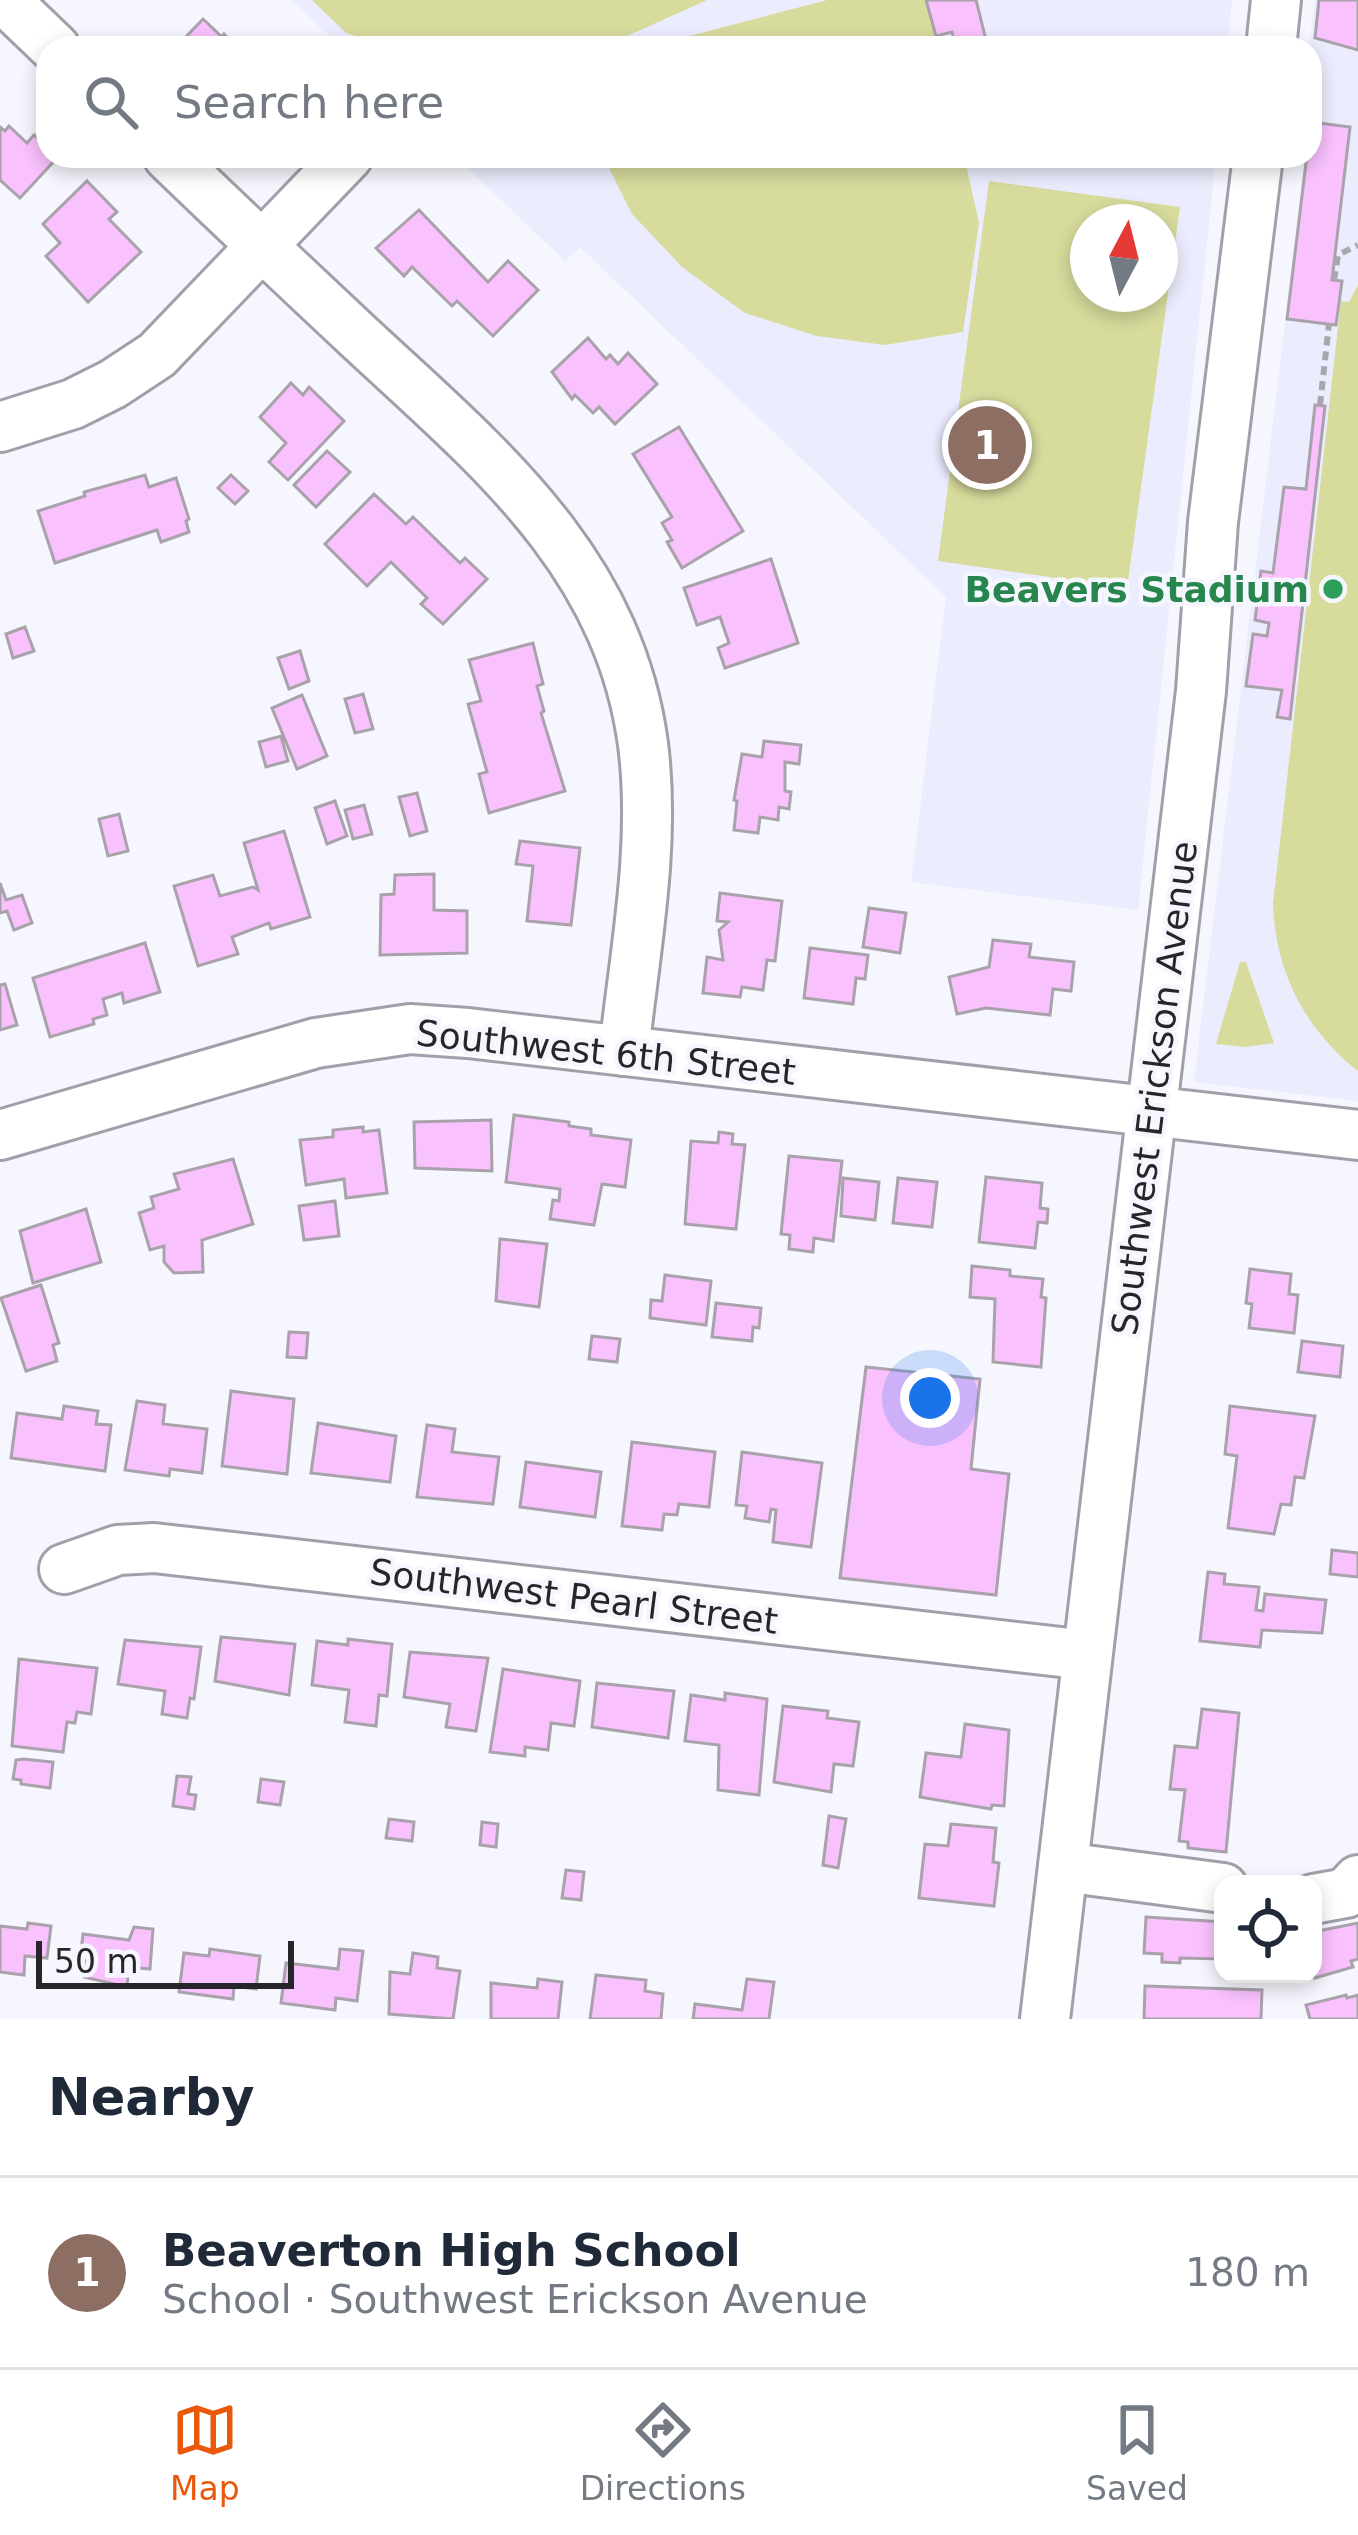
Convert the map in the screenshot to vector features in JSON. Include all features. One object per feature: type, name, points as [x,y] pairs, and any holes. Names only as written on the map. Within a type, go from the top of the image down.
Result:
[{"type":"street","points":[[5,0],[43,36]]},
{"type":"street","points":[[1272,36],[1276,0]]},
{"type":"street","points":[[181,168],[444,414],[535,506],[589,582],[629,682],[643,742],[646,852],[624,1051]]},
{"type":"street","points":[[0,428],[73,404],[157,355],[336,168]]},
{"type":"street","name":"Southwest Erickson Avenue","points":[[1045,2019],[1201,692],[1213,522],[1257,168]]},
{"type":"street","name":"Southwest 6th Street","points":[[0,1135],[316,1043],[410,1030],[1358,1135]]},
{"type":"street","name":"Southwest Pearl Street","points":[[64,1569],[118,1550],[154,1547],[1087,1654]]},
{"type":"street","points":[[1063,1867],[1214,1887]]},
{"type":"street","points":[[1322,1897],[1346,1893],[1358,1880]]},
{"type":"path","points":[[1334,280],[1338,255],[1358,245]]},
{"type":"path","points":[[1320,405],[1329,324]]},
{"type":"shaded area","points":[[292,0],[1232,0],[1228,36],[330,36]]},
{"type":"shaded area","points":[[1315,0],[1358,0],[1358,1101],[1194,1082],[1304,168],[1322,168],[1322,36],[1310,36]]},
{"type":"shaded area","points":[[468,168],[1215,168],[1138,910],[911,882],[946,597],[580,247],[565,261]]},
{"type":"green space","points":[[312,0],[707,0],[627,36],[346,33]]},
{"type":"green space","points":[[827,0],[926,0],[936,36],[690,36]]},
{"type":"green space","points":[[609,168],[967,168],[979,223],[963,332],[885,345],[817,336],[745,313],[682,267],[632,214]]},
{"type":"green space","points":[[989,181],[1158,204],[1070,204],[1070,312],[1165,312],[1127,588],[938,561]]},
{"type":"green space","name":"Beavers Stadium","points":[[1358,285],[1358,1071],[1323,1037],[1296,997],[1280,952],[1273,904],[1341,301],[1349,302]]},
{"type":"green space","points":[[1240,962],[1246,962],[1274,1043],[1216,1044]]},
{"type":"building","points":[[926,0],[976,0],[985,36],[953,36],[952,32],[936,36]]},
{"type":"building","points":[[1319,0],[1358,0],[1358,50],[1315,36]]},
{"type":"building","points":[[203,19],[221,36],[187,36]]},
{"type":"building","points":[[1322,123],[1350,127],[1332,280],[1342,281],[1336,325],[1287,319],[1305,168],[1322,168]]},
{"type":"building","points":[[9,126],[27,143],[34,135],[36,168],[48,168],[20,198],[0,180],[0,127],[5,131]]},
{"type":"building","points":[[87,181],[117,212],[109,219],[141,252],[88,302],[46,256],[60,243],[43,224]]},
{"type":"building","points":[[419,210],[488,282],[508,261],[538,290],[493,336],[457,301],[452,306],[412,267],[404,276],[376,248]]},
{"type":"building","points":[[588,338],[606,359],[610,355],[618,364],[628,353],[657,384],[615,424],[599,407],[593,413],[575,395],[572,399],[552,372]]},
{"type":"building","points":[[291,383],[303,395],[309,387],[344,421],[288,480],[269,462],[286,443],[260,417]]},
{"type":"building","points":[[1315,405],[1325,406],[1290,719],[1277,717],[1282,690],[1246,686],[1253,634],[1267,636],[1269,623],[1255,620],[1261,571],[1273,573],[1284,487],[1306,489]]},
{"type":"building","points":[[679,427],[743,531],[682,568],[662,523],[672,517],[633,454]]},
{"type":"building","points":[[327,451],[350,472],[316,507],[294,485]]},
{"type":"building","points":[[145,475],[149,487],[176,478],[189,532],[161,542],[157,530],[55,563],[38,511]]},
{"type":"building","points":[[231,475],[248,491],[235,504],[218,488]]},
{"type":"building","points":[[374,494],[406,524],[413,517],[460,563],[465,558],[487,579],[443,624],[421,604],[427,598],[391,562],[367,586],[325,544]]},
{"type":"building","points":[[771,559],[798,643],[725,668],[718,648],[729,643],[720,617],[697,625],[684,588]]},
{"type":"building","points":[[25,627],[34,651],[13,658],[6,634]]},
{"type":"building","points":[[533,643],[543,684],[537,686],[541,713],[565,791],[489,813],[479,774],[487,772],[468,704],[481,701],[469,660]]},
{"type":"building","points":[[300,651],[309,681],[289,689],[278,658]]},
{"type":"building","points":[[363,694],[373,729],[355,733],[345,699]]},
{"type":"building","points":[[302,695],[327,756],[297,769],[272,708]]},
{"type":"building","points":[[281,736],[288,761],[266,767],[259,742]]},
{"type":"building","points":[[764,741],[801,745],[799,764],[785,762],[789,809],[779,807],[778,820],[760,817],[758,833],[734,830],[742,754],[762,757]]},
{"type":"building","points":[[417,793],[427,831],[410,836],[399,797]]},
{"type":"building","points":[[335,801],[347,836],[327,844],[315,808]]},
{"type":"building","points":[[364,805],[372,834],[353,839],[345,810]]},
{"type":"building","points":[[119,814],[128,851],[108,856],[99,819]]},
{"type":"building","points":[[284,831],[310,917],[271,929],[269,923],[232,937],[238,954],[198,966],[174,886],[213,875],[220,896],[253,887],[258,890],[244,843]]},
{"type":"building","points":[[520,841],[580,848],[571,925],[527,921],[533,866],[516,864]]},
{"type":"building","points":[[434,874],[434,910],[467,911],[467,953],[380,955],[381,895],[394,894],[395,875]]},
{"type":"building","points":[[0,883],[6,900],[22,895],[32,923],[14,930],[7,911],[0,913]]},
{"type":"building","points":[[720,893],[782,901],[775,961],[767,960],[763,990],[742,987],[740,997],[703,993],[707,957],[723,960],[719,930],[728,922],[717,921]]},
{"type":"building","points":[[869,908],[906,913],[900,953],[863,947]]},
{"type":"building","points":[[993,940],[1031,944],[1029,957],[1074,962],[1071,991],[1053,989],[1050,1015],[986,1008],[957,1014],[949,977],[989,967]]},
{"type":"building","points":[[145,943],[160,992],[124,1003],[122,993],[103,999],[107,1015],[93,1019],[94,1024],[50,1037],[33,978]]},
{"type":"building","points":[[810,948],[868,955],[865,979],[856,978],[853,1004],[804,998]]},
{"type":"building","points":[[5,984],[17,1025],[0,1030],[0,985]]},
{"type":"building","points":[[514,1115],[569,1122],[569,1126],[591,1129],[591,1135],[631,1140],[625,1187],[602,1184],[594,1225],[550,1219],[560,1189],[506,1182]]},
{"type":"building","points":[[491,1120],[492,1171],[415,1168],[414,1122]]},
{"type":"building","points":[[363,1127],[363,1132],[379,1130],[387,1193],[346,1198],[344,1179],[306,1185],[300,1140],[333,1137],[333,1130]]},
{"type":"building","points":[[719,1132],[733,1134],[732,1144],[745,1145],[736,1229],[685,1224],[691,1141],[718,1143]]},
{"type":"building","points":[[789,1156],[842,1161],[833,1241],[814,1238],[813,1252],[789,1249],[790,1235],[781,1234]]},
{"type":"building","points":[[233,1159],[253,1224],[202,1240],[203,1272],[174,1273],[164,1262],[164,1246],[150,1250],[139,1213],[154,1208],[151,1197],[179,1189],[174,1174]]},
{"type":"building","points":[[986,1177],[1042,1183],[1040,1208],[1048,1209],[1047,1223],[1038,1222],[1035,1248],[979,1242]]},
{"type":"building","points":[[843,1178],[879,1182],[875,1220],[841,1216]]},
{"type":"building","points":[[898,1178],[937,1182],[932,1227],[893,1223]]},
{"type":"building","points":[[335,1201],[339,1236],[304,1240],[299,1206]]},
{"type":"building","points":[[86,1209],[101,1262],[33,1283],[20,1231]]},
{"type":"building","points":[[500,1239],[547,1244],[539,1307],[496,1301]]},
{"type":"building","points":[[972,1266],[1043,1279],[1041,1367],[993,1362],[995,1299],[970,1297]]},
{"type":"building","points":[[1250,1269],[1291,1274],[1289,1294],[1298,1295],[1294,1333],[1249,1328]]},
{"type":"building","points":[[665,1275],[711,1281],[706,1325],[650,1318],[651,1300],[662,1301]]},
{"type":"building","points":[[41,1285],[59,1343],[53,1345],[57,1361],[26,1371],[1,1298]]},
{"type":"building","points":[[716,1303],[761,1308],[752,1341],[712,1337]]},
{"type":"building","points":[[289,1332],[308,1333],[306,1358],[287,1357]]},
{"type":"building","points":[[592,1336],[620,1339],[617,1362],[589,1359]]},
{"type":"building","points":[[1302,1341],[1343,1346],[1340,1377],[1298,1372]]},
{"type":"building","points":[[866,1367],[980,1379],[971,1469],[1009,1474],[996,1595],[840,1578]]},
{"type":"building","points":[[231,1391],[294,1399],[287,1474],[222,1466]]},
{"type":"building","points":[[137,1401],[165,1405],[163,1424],[207,1429],[202,1473],[170,1469],[169,1476],[125,1470]]},
{"type":"building","points":[[64,1406],[98,1411],[96,1424],[111,1425],[105,1471],[11,1458],[17,1413],[62,1419]]},
{"type":"building","points":[[1230,1406],[1315,1416],[1304,1478],[1295,1477],[1291,1505],[1281,1504],[1274,1534],[1228,1528],[1237,1456],[1225,1454]]},
{"type":"building","points":[[318,1423],[396,1436],[390,1482],[311,1473]]},
{"type":"building","points":[[427,1425],[455,1429],[452,1452],[499,1457],[493,1504],[417,1497]]},
{"type":"building","points":[[632,1442],[715,1452],[709,1507],[679,1504],[677,1515],[664,1514],[662,1530],[622,1526]]},
{"type":"building","points":[[742,1452],[822,1463],[811,1547],[773,1542],[776,1510],[771,1509],[769,1522],[745,1518],[747,1506],[736,1505]]},
{"type":"building","points":[[526,1462],[601,1472],[595,1517],[520,1507]]},
{"type":"building","points":[[1332,1550],[1358,1553],[1358,1577],[1330,1574]]},
{"type":"building","points":[[1208,1572],[1225,1574],[1224,1584],[1259,1587],[1256,1610],[1263,1611],[1265,1594],[1326,1600],[1322,1633],[1262,1630],[1260,1647],[1200,1641]]},
{"type":"building","points":[[221,1637],[295,1644],[289,1695],[215,1681]]},
{"type":"building","points":[[348,1639],[392,1644],[387,1696],[379,1695],[376,1726],[345,1722],[349,1690],[312,1685],[317,1641],[348,1645]]},
{"type":"building","points":[[125,1640],[201,1647],[187,1718],[162,1714],[165,1691],[118,1684]]},
{"type":"building","points":[[410,1652],[488,1658],[476,1731],[446,1727],[450,1704],[404,1697]]},
{"type":"building","points":[[19,1659],[97,1668],[91,1714],[77,1712],[75,1723],[67,1722],[63,1752],[12,1746]]},
{"type":"building","points":[[503,1669],[580,1681],[574,1726],[551,1723],[548,1750],[525,1747],[525,1756],[490,1752]]},
{"type":"building","points":[[597,1683],[674,1691],[668,1738],[592,1727]]},
{"type":"building","points":[[725,1693],[767,1699],[759,1795],[718,1790],[719,1745],[685,1741],[691,1695],[725,1700]]},
{"type":"building","points":[[783,1706],[828,1711],[827,1718],[859,1722],[853,1766],[834,1764],[831,1792],[774,1782]]},
{"type":"building","points":[[1202,1709],[1239,1713],[1226,1852],[1188,1848],[1188,1842],[1179,1841],[1185,1790],[1170,1789],[1175,1746],[1197,1748]]},
{"type":"building","points":[[965,1724],[1009,1730],[1004,1806],[992,1805],[991,1809],[920,1797],[926,1753],[961,1757]]},
{"type":"building","points":[[16,1760],[53,1762],[50,1788],[13,1779]]},
{"type":"building","points":[[177,1776],[191,1777],[188,1794],[196,1795],[194,1809],[173,1806]]},
{"type":"building","points":[[261,1779],[284,1782],[280,1805],[258,1802]]},
{"type":"building","points":[[829,1816],[846,1819],[838,1868],[823,1865]]},
{"type":"building","points":[[389,1819],[414,1822],[412,1841],[386,1838]]},
{"type":"building","points":[[482,1822],[498,1824],[496,1847],[480,1845]]},
{"type":"building","points":[[951,1824],[996,1828],[993,1862],[999,1863],[994,1906],[919,1898],[925,1844],[948,1846]]},
{"type":"building","points":[[566,1870],[584,1872],[581,1900],[562,1898]]},
{"type":"building","points":[[1146,1917],[1214,1921],[1214,1959],[1162,1962],[1162,1954],[1144,1953]]},
{"type":"building","points":[[28,1923],[51,1926],[47,1958],[25,1956],[24,1975],[0,1972],[0,1926],[27,1929]]},
{"type":"building","points":[[1358,1923],[1358,1959],[1351,1961],[1353,1967],[1322,1976],[1322,1930]]},
{"type":"building","points":[[134,1927],[153,1929],[150,1969],[129,1967],[127,1987],[84,1977],[85,1961],[80,1961],[83,1934],[129,1940]]},
{"type":"building","points":[[210,1949],[260,1956],[256,1989],[234,1986],[233,1999],[179,1992],[184,1953],[209,1956]]},
{"type":"building","points":[[340,1949],[363,1951],[357,2001],[336,1998],[335,2010],[281,2003],[286,1963],[338,1969]]},
{"type":"building","points":[[413,1953],[438,1957],[437,1968],[460,1971],[453,2019],[389,2014],[390,1972],[410,1974]]},
{"type":"building","points":[[596,1975],[646,1980],[645,1991],[663,1994],[661,2019],[590,2019]]},
{"type":"building","points":[[538,1979],[562,1982],[558,2019],[491,2019],[491,1983],[537,1988]]},
{"type":"building","points":[[747,1979],[774,1982],[769,2019],[693,2019],[695,2004],[742,2010]]},
{"type":"building","points":[[1145,1986],[1262,1990],[1261,2019],[1144,2019]]},
{"type":"building","points":[[1358,1995],[1358,2019],[1310,2019],[1306,2005]]},
{"type":"place","name":"Beaverton High School","points":[[987,445]]},
{"type":"place","name":"Beavers Stadium","points":[[1333,589]]}]
